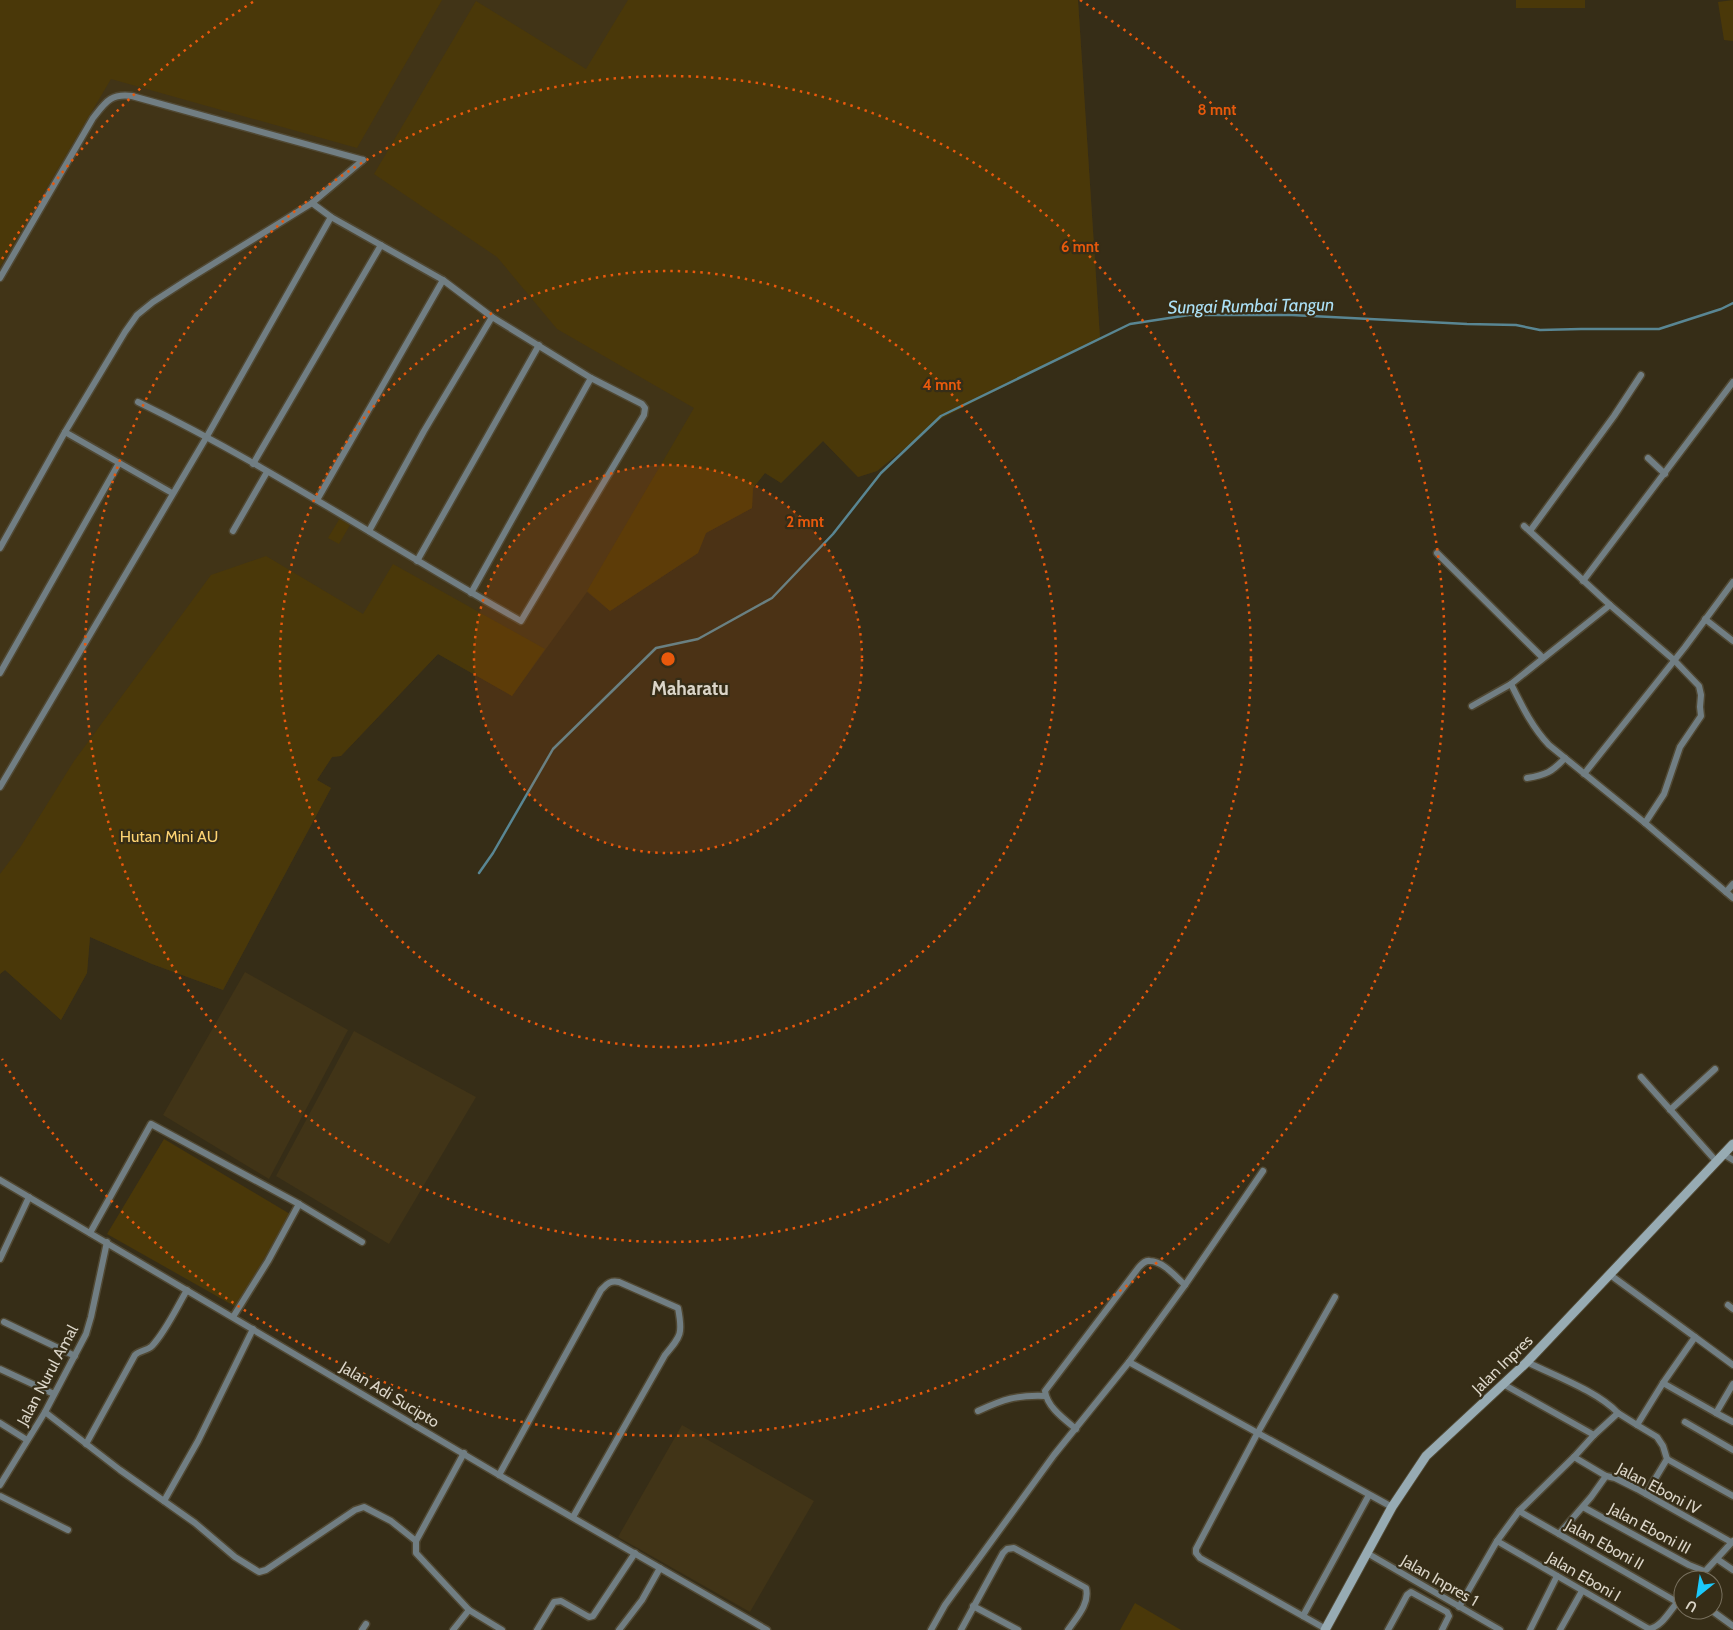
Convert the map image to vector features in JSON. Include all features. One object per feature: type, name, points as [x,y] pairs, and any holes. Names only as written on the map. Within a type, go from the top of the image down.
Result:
[{"type":"main road","name":"Jalan Inpres","points":[[1326,1629],[1392,1507],[1426,1456],[1527,1362],[1608,1274],[1733,1144]]},
{"type":"street","points":[[0,278],[93,118],[106,102],[114,96],[132,96],[363,160],[312,203],[180,284],[137,315],[65,432],[0,548]]},
{"type":"street","points":[[138,402],[317,500],[521,621],[644,415],[645,408],[642,404],[592,378],[492,317],[443,280],[331,216],[312,203]]},
{"type":"street","points":[[0,787],[206,438],[331,216]]},
{"type":"street","points":[[253,464],[381,245]]},
{"type":"street","points":[[317,500],[443,280]]},
{"type":"street","points":[[370,531],[424,431],[492,317]]},
{"type":"street","points":[[417,561],[538,345]]},
{"type":"street","points":[[1530,531],[1614,416],[1641,375]]},
{"type":"street","points":[[471,592],[592,378]]},
{"type":"street","points":[[1584,580],[1733,382]]},
{"type":"street","points":[[65,432],[172,493]]},
{"type":"street","points":[[1648,458],[1665,474]]},
{"type":"street","points":[[0,673],[119,463]]},
{"type":"street","points":[[233,531],[267,472]]},
{"type":"street","points":[[1524,526],[1610,605],[1674,660],[1699,686],[1701,716],[1680,747],[1664,794],[1645,823]]},
{"type":"street","points":[[1437,553],[1543,658]]},
{"type":"street","points":[[1584,774],[1733,582]]},
{"type":"street","points":[[1472,706],[1510,684],[1610,605]]},
{"type":"street","points":[[1705,620],[1733,641]]},
{"type":"street","points":[[1510,684],[1539,735],[1733,898]]},
{"type":"street","points":[[1528,778],[1544,776],[1566,758]]},
{"type":"street","points":[[1726,892],[1733,884]]},
{"type":"street","points":[[1670,1110],[1715,1069]]},
{"type":"street","points":[[1641,1077],[1716,1161]]},
{"type":"street","points":[[90,1232],[152,1124],[299,1204],[362,1242]]},
{"type":"street","points":[[1723,1154],[1733,1160]]},
{"type":"street","points":[[931,1630],[945,1606],[990,1542],[1054,1455],[1129,1362],[1185,1285],[1263,1171]]},
{"type":"street","name":"Jalan Adi Sucipto","points":[[0,1180],[499,1475],[767,1630]]},
{"type":"street","points":[[0,1259],[29,1197]]},
{"type":"street","points":[[233,1317],[268,1261],[299,1204]]},
{"type":"street","name":"Jalan Nurul Amal","points":[[0,1485],[45,1412],[86,1334],[92,1317],[107,1242]]},
{"type":"street","points":[[1076,1429],[1055,1410],[1044,1391],[1139,1267],[1145,1262],[1150,1261],[1165,1267],[1185,1285]]},
{"type":"street","points":[[1608,1274],[1733,1365]]},
{"type":"street","points":[[499,1475],[601,1290],[608,1283],[613,1280],[619,1282],[678,1308],[681,1325],[679,1339],[665,1355],[573,1517]]},
{"type":"street","points":[[86,1444],[135,1355],[150,1348],[158,1338],[187,1290]]},
{"type":"street","points":[[1326,1629],[1200,1558],[1196,1553],[1196,1548],[1257,1434],[1335,1297]]},
{"type":"street","points":[[4,1322],[75,1356]]},
{"type":"street","points":[[164,1501],[202,1432],[253,1329]]},
{"type":"street","points":[[1637,1424],[1695,1337]]},
{"type":"street","points":[[1129,1362],[1392,1507]]},
{"type":"street","points":[[1527,1362],[1585,1390],[1609,1404],[1618,1413],[1657,1437],[1663,1446],[1667,1459],[1733,1496]]},
{"type":"street","points":[[0,1369],[54,1394]]},
{"type":"street","points":[[1663,1383],[1733,1422]]},
{"type":"street","points":[[1503,1384],[1594,1434]]},
{"type":"street","points":[[1716,1413],[1733,1384]]},
{"type":"street","points":[[978,1411],[1006,1399],[1046,1396]]},
{"type":"street","points":[[45,1412],[120,1470],[194,1523],[235,1557],[259,1572],[266,1570],[355,1510],[364,1507],[391,1521],[416,1541]]},
{"type":"street","points":[[1459,1607],[1497,1541],[1519,1511],[1574,1457],[1594,1434],[1618,1413]]},
{"type":"street","points":[[1685,1422],[1733,1450]]},
{"type":"street","points":[[0,1424],[28,1440]]},
{"type":"street","points":[[464,1453],[416,1541],[416,1553],[469,1610],[502,1630]]},
{"type":"street","name":"Jalan Eboni IV","points":[[1574,1457],[1606,1476],[1615,1478],[1732,1541]]},
{"type":"street","points":[[1646,1494],[1667,1459]]},
{"type":"street","points":[[1559,1534],[1583,1507],[1606,1476]]},
{"type":"street","points":[[1303,1616],[1369,1495]]},
{"type":"street","points":[[0,1496],[68,1530]]},
{"type":"street","name":"Jalan Eboni III","points":[[1583,1507],[1702,1570]]},
{"type":"street","name":"Jalan Eboni II","points":[[1519,1511],[1673,1600]]},
{"type":"street","name":"Jalan Eboni I","points":[[1497,1541],[1650,1629],[1658,1626],[1673,1607]]},
{"type":"street","points":[[1705,1570],[1732,1541]]},
{"type":"street","points":[[961,1630],[1003,1553],[1007,1549],[1014,1548],[1086,1588],[1087,1597],[1084,1605],[1068,1630]]},
{"type":"street","points":[[537,1630],[554,1602],[557,1601],[561,1601],[589,1617],[593,1616],[635,1553]]},
{"type":"street","name":"Jalan Inpres 1","points":[[1367,1553],[1500,1630]]},
{"type":"street","points":[[1717,1559],[1733,1570]]},
{"type":"street","points":[[619,1630],[642,1600],[660,1568]]},
{"type":"street","points":[[1530,1630],[1558,1576]]},
{"type":"street","points":[[1560,1630],[1582,1590]]},
{"type":"street","points":[[1388,1630],[1407,1594],[1411,1592],[1447,1612],[1449,1616],[1442,1630]]},
{"type":"street","points":[[973,1606],[1018,1630]]},
{"type":"street","points":[[453,1630],[469,1610]]},
{"type":"shaded area","points":[[0,0],[1078,0],[1100,338],[942,418],[877,471],[858,477],[823,441],[781,483],[765,473],[753,488],[752,508],[706,533],[698,553],[610,611],[587,592],[512,696],[438,654],[341,756],[332,757],[317,780],[331,788],[223,990],[152,964],[90,937],[87,973],[61,1020],[5,970],[0,974]]},
{"type":"shaded area","points":[[245,972],[348,1030],[269,1179],[163,1115]]},
{"type":"shaded area","points":[[354,1031],[476,1097],[389,1244],[276,1176]]},
{"type":"shaded area","points":[[682,1425],[814,1501],[750,1612],[618,1537]]},
{"type":"green space","points":[[0,0],[442,0],[357,148],[111,79],[0,267]]},
{"type":"green space","points":[[628,0],[1078,0],[1100,338],[942,418],[877,471],[858,477],[823,441],[781,483],[765,473],[753,488],[752,508],[706,533],[698,553],[610,611],[587,591],[694,408],[557,329],[497,257],[374,174],[476,1],[586,69]]},
{"type":"green space","points":[[1516,0],[1585,0],[1585,8],[1516,8]]},
{"type":"green space","points":[[1733,0],[1733,41],[1724,40],[1718,2]]},
{"type":"green space","points":[[340,518],[350,525],[339,544],[328,538]]},
{"type":"green space","name":"Hutan Mini AU","points":[[266,556],[363,614],[393,564],[545,649],[512,696],[438,654],[341,756],[332,757],[317,780],[331,788],[223,990],[152,964],[90,937],[87,973],[61,1020],[5,970],[0,974],[0,874],[21,846],[74,761],[211,575]]},
{"type":"green space","points":[[164,1139],[290,1214],[236,1307],[107,1234]]},
{"type":"green space","points":[[1135,1603],[1181,1630],[1120,1630]]},
{"type":"waterway","name":"Sungai Rumbai Tangun","points":[[479,873],[493,853],[553,749],[656,648],[698,639],[772,598],[833,534],[881,473],[941,416],[1130,324],[1189,315],[1292,315],[1516,325],[1540,330],[1659,329],[1721,309],[1733,303]]},
{"type":"district","name":"Maharatu","points":[[690,688]]}]
